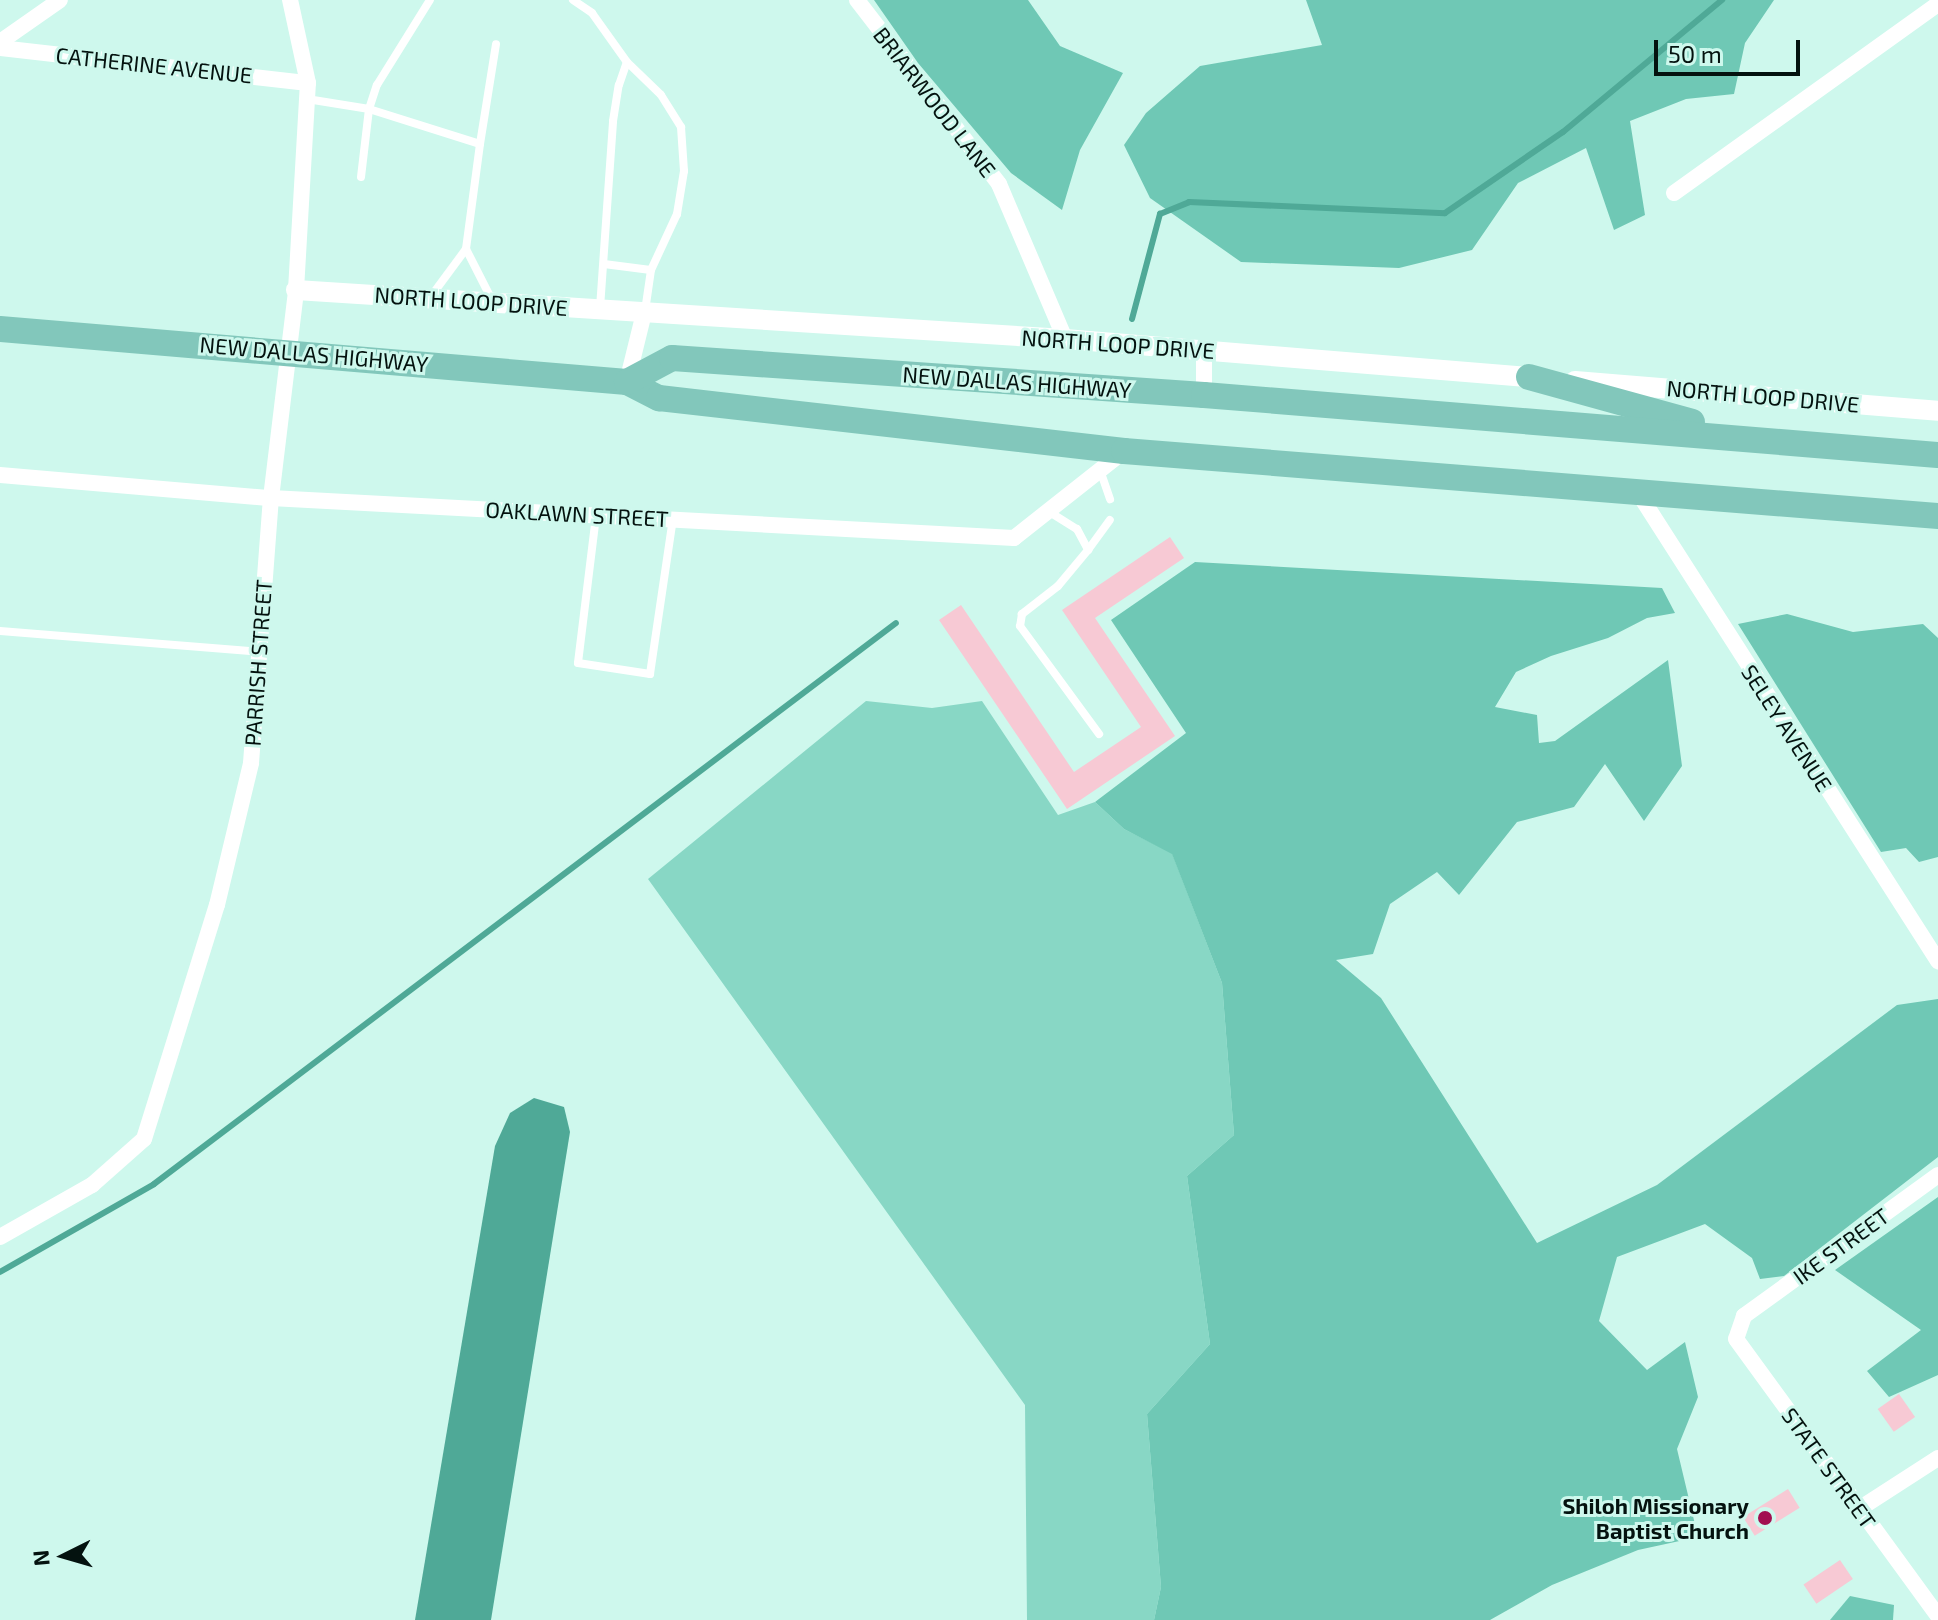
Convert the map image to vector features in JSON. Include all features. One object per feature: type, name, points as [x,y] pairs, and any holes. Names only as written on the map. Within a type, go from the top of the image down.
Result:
[{"type":"main road","name":"NEW DALLAS HIGHWAY","points":[[0,329],[289,351],[627,382],[659,398],[1124,451]]},
{"type":"main road","name":"NEW DALLAS HIGHWAY","points":[[627,382],[672,358],[1411,412]]},
{"type":"main road","points":[[1529,377],[1754,439]]},
{"type":"main road","name":"NORTH LOOP DRIVE","points":[[1411,412],[1938,455]]},
{"type":"main road","points":[[1124,451],[1938,516]]},
{"type":"street","points":[[0,45],[60,0]]},
{"type":"street","name":"PARRISH STREET","points":[[0,1237],[92,1185],[144,1139],[217,905],[251,763],[271,498],[296,290],[307,91],[290,0]]},
{"type":"street","name":"BRIARWOOD LANE","points":[[857,0],[999,184],[1065,339]]},
{"type":"street","points":[[1674,193],[1938,4]]},
{"type":"street","name":"CATHERINE AVENUE","points":[[0,45],[307,91]]},
{"type":"street","name":"NORTH LOOP DRIVE","points":[[296,290],[1065,339],[1938,411]]},
{"type":"street","points":[[627,382],[644,313]]},
{"type":"street","points":[[1204,351],[1204,395]]},
{"type":"street","name":"OAKLAWN STREET","points":[[0,475],[271,498],[1014,538],[1124,451]]},
{"type":"street","name":"SELEY AVENUE","points":[[1639,494],[1938,961]]},
{"type":"street","name":"IKE STREET","points":[[1744,1316],[1938,1175]]},
{"type":"street","name":"STATE STREET","points":[[1744,1316],[1736,1339],[1938,1616]]},
{"type":"street","points":[[1859,1509],[1938,1458]]},
{"type":"lane","points":[[361,177],[369,109],[377,85],[430,0]]},
{"type":"lane","points":[[573,0],[592,13],[627,62],[661,95],[681,127],[684,171],[677,214],[651,270],[644,313]]},
{"type":"lane","points":[[429,298],[466,249],[496,44]]},
{"type":"lane","points":[[600,309],[613,121],[619,85],[627,62]]},
{"type":"lane","points":[[307,91],[480,144]]},
{"type":"lane","points":[[466,249],[493,302]]},
{"type":"lane","points":[[604,264],[651,270]]},
{"type":"lane","points":[[1100,470],[1110,499]]},
{"type":"lane","points":[[1048,511],[1077,529],[1088,550]]},
{"type":"lane","points":[[596,515],[578,663],[650,674],[673,519]]},
{"type":"lane","points":[[1099,734],[1020,626],[1022,614],[1058,586],[1110,520]]},
{"type":"lane","points":[[0,631],[259,652]]},
{"type":"shaded area","points":[[874,0],[1028,0],[1060,46],[1123,73],[1080,150],[1062,210],[1011,173],[918,63]]},
{"type":"shaded area","points":[[1306,0],[1774,0],[1745,43],[1734,94],[1686,99],[1630,121],[1645,215],[1614,230],[1586,148],[1518,183],[1472,250],[1399,268],[1241,262],[1150,198],[1124,145],[1146,113],[1200,66],[1322,45]]},
{"type":"shaded area","points":[[1195,562],[1662,588],[1675,613],[1647,618],[1608,638],[1551,656],[1516,672],[1495,707],[1537,715],[1539,743],[1555,741],[1668,660],[1682,766],[1644,821],[1605,764],[1574,807],[1517,822],[1459,895],[1437,872],[1390,904],[1373,954],[1336,960],[1381,998],[1537,1243],[1657,1185],[1897,1005],[1938,999],[1938,1157],[1784,1276],[1760,1279],[1752,1258],[1705,1224],[1617,1257],[1599,1321],[1647,1370],[1685,1342],[1698,1397],[1677,1449],[1698,1537],[1638,1550],[1552,1585],[1490,1620],[1154,1620],[1161,1587],[1147,1414],[1210,1344],[1187,1176],[1234,1135],[1222,983],[1172,854],[1124,829],[1095,802],[1186,733],[1111,620]]},
{"type":"shaded area","points":[[1787,614],[1853,632],[1923,624],[1938,638],[1938,857],[1919,862],[1906,848],[1881,852],[1738,624]]},
{"type":"shaded area","points":[[866,701],[932,708],[982,701],[1058,815],[1095,802],[1124,829],[1172,853],[1222,983],[1234,1135],[1187,1176],[1210,1344],[1147,1414],[1161,1587],[1154,1620],[1027,1620],[1025,1405],[648,879]]},
{"type":"shaded area","points":[[534,1098],[564,1107],[570,1132],[491,1620],[415,1620],[495,1146],[510,1113]]},
{"type":"shaded area","points":[[1938,1197],[1938,1375],[1889,1397],[1867,1371],[1921,1330],[1835,1270]]},
{"type":"shaded area","points":[[1850,1596],[1894,1605],[1893,1620],[1830,1620]]},
{"type":"building","points":[[1170,537],[1184,558],[1095,618],[1175,736],[1067,809],[939,620],[961,605],[1074,772],[1141,727],[1062,610]]},
{"type":"building","points":[[1899,1394],[1915,1417],[1894,1432],[1878,1409]]},
{"type":"building","points":[[1788,1489],[1800,1508],[1755,1536],[1743,1517]]},
{"type":"building","points":[[1840,1560],[1853,1579],[1816,1604],[1804,1585]]},
{"type":"waterway","points":[[1132,319],[1160,214],[1189,202],[1445,213],[1563,132],[1722,0]]},
{"type":"waterway","points":[[0,1272],[154,1184],[896,623]]},
{"type":"place","name":"Shiloh Missionary Baptist Church","points":[[1765,1518]]}]
